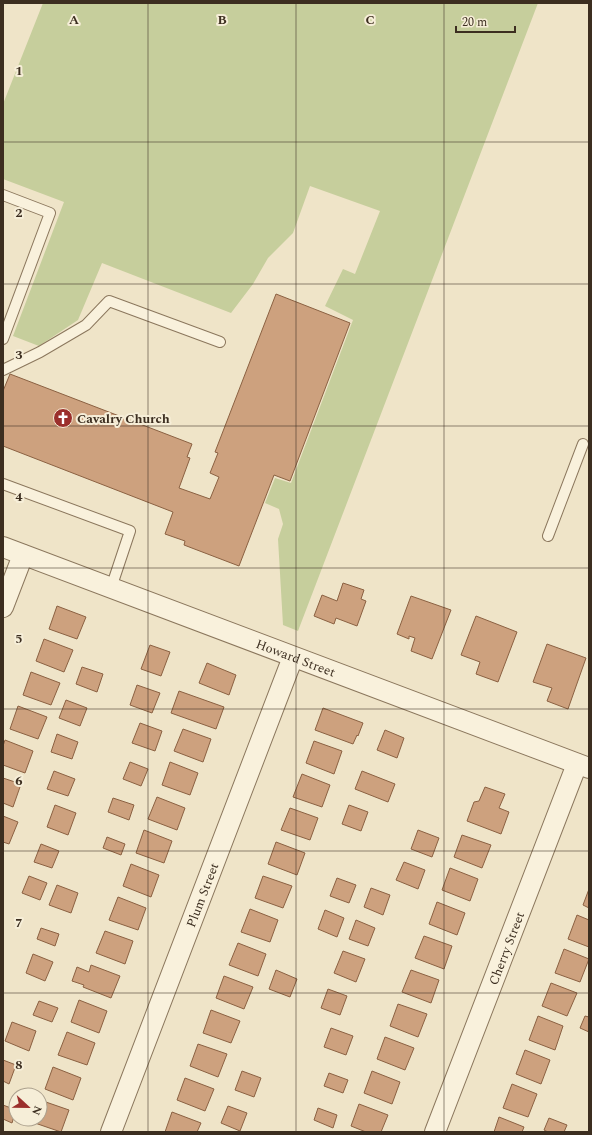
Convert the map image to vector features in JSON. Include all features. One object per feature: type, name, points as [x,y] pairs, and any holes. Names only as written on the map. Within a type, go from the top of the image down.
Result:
[{"type":"street","name":"Howard Street","points":[[3,547],[583,766]]},
{"type":"street","points":[[3,607],[23,555]]},
{"type":"street","name":"Plum Street","points":[[111,1132],[293,657]]},
{"type":"street","name":"Cherry Street","points":[[435,1132],[583,766]]},
{"type":"lane","points":[[3,195],[50,213],[3,338]]},
{"type":"lane","points":[[3,370],[40,352],[86,325],[109,301],[220,342]]},
{"type":"lane","points":[[548,536],[583,444]]},
{"type":"lane","points":[[3,484],[130,531],[111,588]]},
{"type":"green space","points":[[43,3],[538,3],[298,631],[283,625],[278,539],[283,524],[279,509],[265,503],[275,478],[291,483],[353,320],[325,306],[343,269],[355,274],[380,211],[310,186],[293,233],[268,258],[253,284],[231,313],[102,263],[78,320],[39,346],[13,336],[64,202],[3,179],[3,104]]},
{"type":"building","name":"Cavalry Church","points":[[276,294],[350,323],[290,481],[274,475],[239,566],[184,545],[185,541],[165,534],[173,512],[3,446],[3,391],[10,374],[192,444],[187,457],[190,458],[179,488],[210,499],[219,477],[210,473],[218,453],[215,452]]},
{"type":"building","points":[[343,583],[364,590],[361,599],[366,601],[357,626],[336,618],[334,624],[314,616],[322,595],[337,601]]},
{"type":"building","points":[[411,596],[451,610],[432,659],[411,651],[415,638],[409,636],[409,639],[397,634]]},
{"type":"building","points":[[57,606],[86,617],[77,639],[49,629]]},
{"type":"building","points":[[476,616],[517,632],[498,682],[476,674],[480,662],[461,655]]},
{"type":"building","points":[[44,639],[73,650],[64,672],[36,661]]},
{"type":"building","points":[[547,644],[586,658],[568,709],[547,701],[552,688],[533,682]]},
{"type":"building","points":[[150,645],[170,652],[161,676],[141,669]]},
{"type":"building","points":[[207,663],[236,675],[229,695],[199,683]]},
{"type":"building","points":[[82,667],[103,674],[97,692],[76,684]]},
{"type":"building","points":[[31,672],[60,683],[51,705],[23,695]]},
{"type":"building","points":[[137,685],[160,693],[152,713],[130,705]]},
{"type":"building","points":[[179,691],[224,707],[216,729],[171,713]]},
{"type":"building","points":[[66,700],[87,708],[80,726],[59,718]]},
{"type":"building","points":[[18,706],[47,717],[38,739],[10,729]]},
{"type":"building","points":[[323,708],[363,723],[353,744],[315,730]]},
{"type":"building","points":[[140,723],[162,731],[155,751],[132,743]]},
{"type":"building","points":[[183,729],[211,739],[203,762],[174,751]]},
{"type":"building","points":[[385,730],[404,738],[397,758],[377,750]]},
{"type":"building","points":[[57,734],[78,742],[72,759],[51,752]]},
{"type":"building","points":[[5,740],[33,751],[25,773],[3,765],[3,746]]},
{"type":"building","points":[[314,741],[342,751],[334,774],[306,763]]},
{"type":"building","points":[[130,762],[148,769],[141,786],[123,779]]},
{"type":"building","points":[[170,762],[198,773],[190,795],[162,785]]},
{"type":"building","points":[[54,771],[75,779],[68,796],[47,789]]},
{"type":"building","points":[[362,771],[395,784],[388,802],[355,789]]},
{"type":"building","points":[[302,774],[330,785],[322,807],[293,797]]},
{"type":"building","points":[[3,778],[21,784],[13,807],[3,803]]},
{"type":"building","points":[[485,787],[505,794],[499,808],[509,812],[501,834],[467,821],[474,802],[479,801]]},
{"type":"building","points":[[157,797],[185,808],[177,830],[148,819]]},
{"type":"building","points":[[113,798],[134,805],[129,820],[108,812]]},
{"type":"building","points":[[55,805],[76,813],[68,835],[47,827]]},
{"type":"building","points":[[349,805],[368,812],[361,831],[342,824]]},
{"type":"building","points":[[290,808],[318,818],[310,840],[281,830]]},
{"type":"building","points":[[3,816],[18,822],[9,844],[3,842]]},
{"type":"building","points":[[144,830],[172,841],[164,863],[136,853]]},
{"type":"building","points":[[418,830],[439,838],[432,857],[411,849]]},
{"type":"building","points":[[462,835],[491,845],[482,868],[454,857]]},
{"type":"building","points":[[107,837],[125,844],[121,855],[103,848]]},
{"type":"building","points":[[276,842],[305,853],[297,875],[268,864]]},
{"type":"building","points":[[41,844],[59,851],[52,868],[34,862]]},
{"type":"building","points":[[404,862],[425,870],[418,889],[396,880]]},
{"type":"building","points":[[131,864],[159,875],[151,897],[123,886]]},
{"type":"building","points":[[450,868],[478,879],[470,901],[442,890]]},
{"type":"building","points":[[29,876],[47,883],[40,900],[22,893]]},
{"type":"building","points":[[263,876],[292,886],[283,908],[255,898]]},
{"type":"building","points":[[337,878],[356,885],[349,903],[330,896]]},
{"type":"building","points":[[57,885],[78,893],[71,913],[49,905]]},
{"type":"building","points":[[371,888],[390,895],[383,915],[364,907]]},
{"type":"building","points":[[589,889],[589,908],[583,905]]},
{"type":"building","points":[[118,897],[146,908],[138,930],[109,920]]},
{"type":"building","points":[[437,902],[465,913],[457,935],[429,924]]},
{"type":"building","points":[[250,909],[278,920],[270,942],[241,932]]},
{"type":"building","points":[[325,910],[344,918],[337,937],[318,929]]},
{"type":"building","points":[[577,915],[589,920],[589,947],[568,939]]},
{"type":"building","points":[[356,920],[375,928],[368,946],[349,939]]},
{"type":"building","points":[[41,928],[59,934],[55,946],[37,939]]},
{"type":"building","points":[[105,931],[133,941],[125,964],[96,953]]},
{"type":"building","points":[[424,936],[452,946],[444,969],[415,958]]},
{"type":"building","points":[[238,943],[266,954],[258,976],[229,965]]},
{"type":"building","points":[[564,949],[589,959],[580,982],[555,973]]},
{"type":"building","points":[[343,951],[365,959],[356,982],[334,973]]},
{"type":"building","points":[[33,954],[53,962],[45,981],[26,973]]},
{"type":"building","points":[[91,965],[120,976],[111,998],[72,981],[77,967],[89,972]]},
{"type":"building","points":[[276,970],[297,979],[290,997],[269,989]]},
{"type":"building","points":[[411,970],[439,980],[431,1003],[402,992]]},
{"type":"building","points":[[224,976],[253,987],[244,1009],[216,998]]},
{"type":"building","points":[[551,983],[577,993],[567,1016],[542,1006]]},
{"type":"building","points":[[328,989],[347,996],[340,1015],[321,1008]]},
{"type":"building","points":[[79,1000],[107,1011],[99,1033],[71,1022]]},
{"type":"building","points":[[39,1001],[58,1008],[52,1022],[33,1015]]},
{"type":"building","points":[[398,1004],[427,1014],[418,1037],[390,1026]]},
{"type":"building","points":[[211,1010],[240,1021],[231,1043],[203,1033]]},
{"type":"building","points":[[538,1016],[563,1026],[555,1050],[529,1040]]},
{"type":"building","points":[[585,1016],[589,1017],[589,1032],[580,1028]]},
{"type":"building","points":[[12,1022],[36,1031],[29,1051],[5,1041]]},
{"type":"building","points":[[331,1028],[353,1036],[346,1055],[324,1047]]},
{"type":"building","points":[[67,1032],[95,1043],[87,1065],[58,1055]]},
{"type":"building","points":[[385,1037],[414,1048],[405,1070],[377,1059]]},
{"type":"building","points":[[198,1044],[227,1054],[218,1077],[190,1066]]},
{"type":"building","points":[[525,1050],[550,1060],[541,1084],[516,1074]]},
{"type":"building","points":[[3,1060],[16,1065],[9,1084],[3,1081]]},
{"type":"building","points":[[53,1067],[81,1078],[73,1100],[48,1090],[48,1087],[46,1087]]},
{"type":"building","points":[[242,1071],[261,1078],[254,1097],[235,1090]]},
{"type":"building","points":[[372,1071],[400,1082],[392,1104],[364,1093]]},
{"type":"building","points":[[329,1073],[348,1080],[343,1093],[324,1086]]},
{"type":"building","points":[[185,1078],[214,1089],[205,1111],[177,1100]]},
{"type":"building","points":[[512,1084],[537,1094],[528,1117],[503,1108]]},
{"type":"building","points":[[48,1103],[69,1110],[61,1132],[46,1127],[48,1127]]},
{"type":"building","points":[[359,1104],[388,1115],[381,1132],[366,1132],[351,1126]]},
{"type":"building","points":[[3,1105],[8,1107],[8,1121],[3,1119]]},
{"type":"building","points":[[228,1106],[247,1113],[240,1131],[221,1123]]},
{"type":"building","points":[[318,1108],[337,1115],[333,1128],[314,1120]]},
{"type":"building","points":[[172,1112],[201,1123],[197,1132],[165,1132]]},
{"type":"building","points":[[499,1117],[524,1127],[522,1132],[494,1132]]},
{"type":"building","points":[[549,1118],[567,1125],[564,1132],[548,1132],[544,1130]]},
{"type":"place","name":"Cavalry Church","points":[[63,418]]}]
